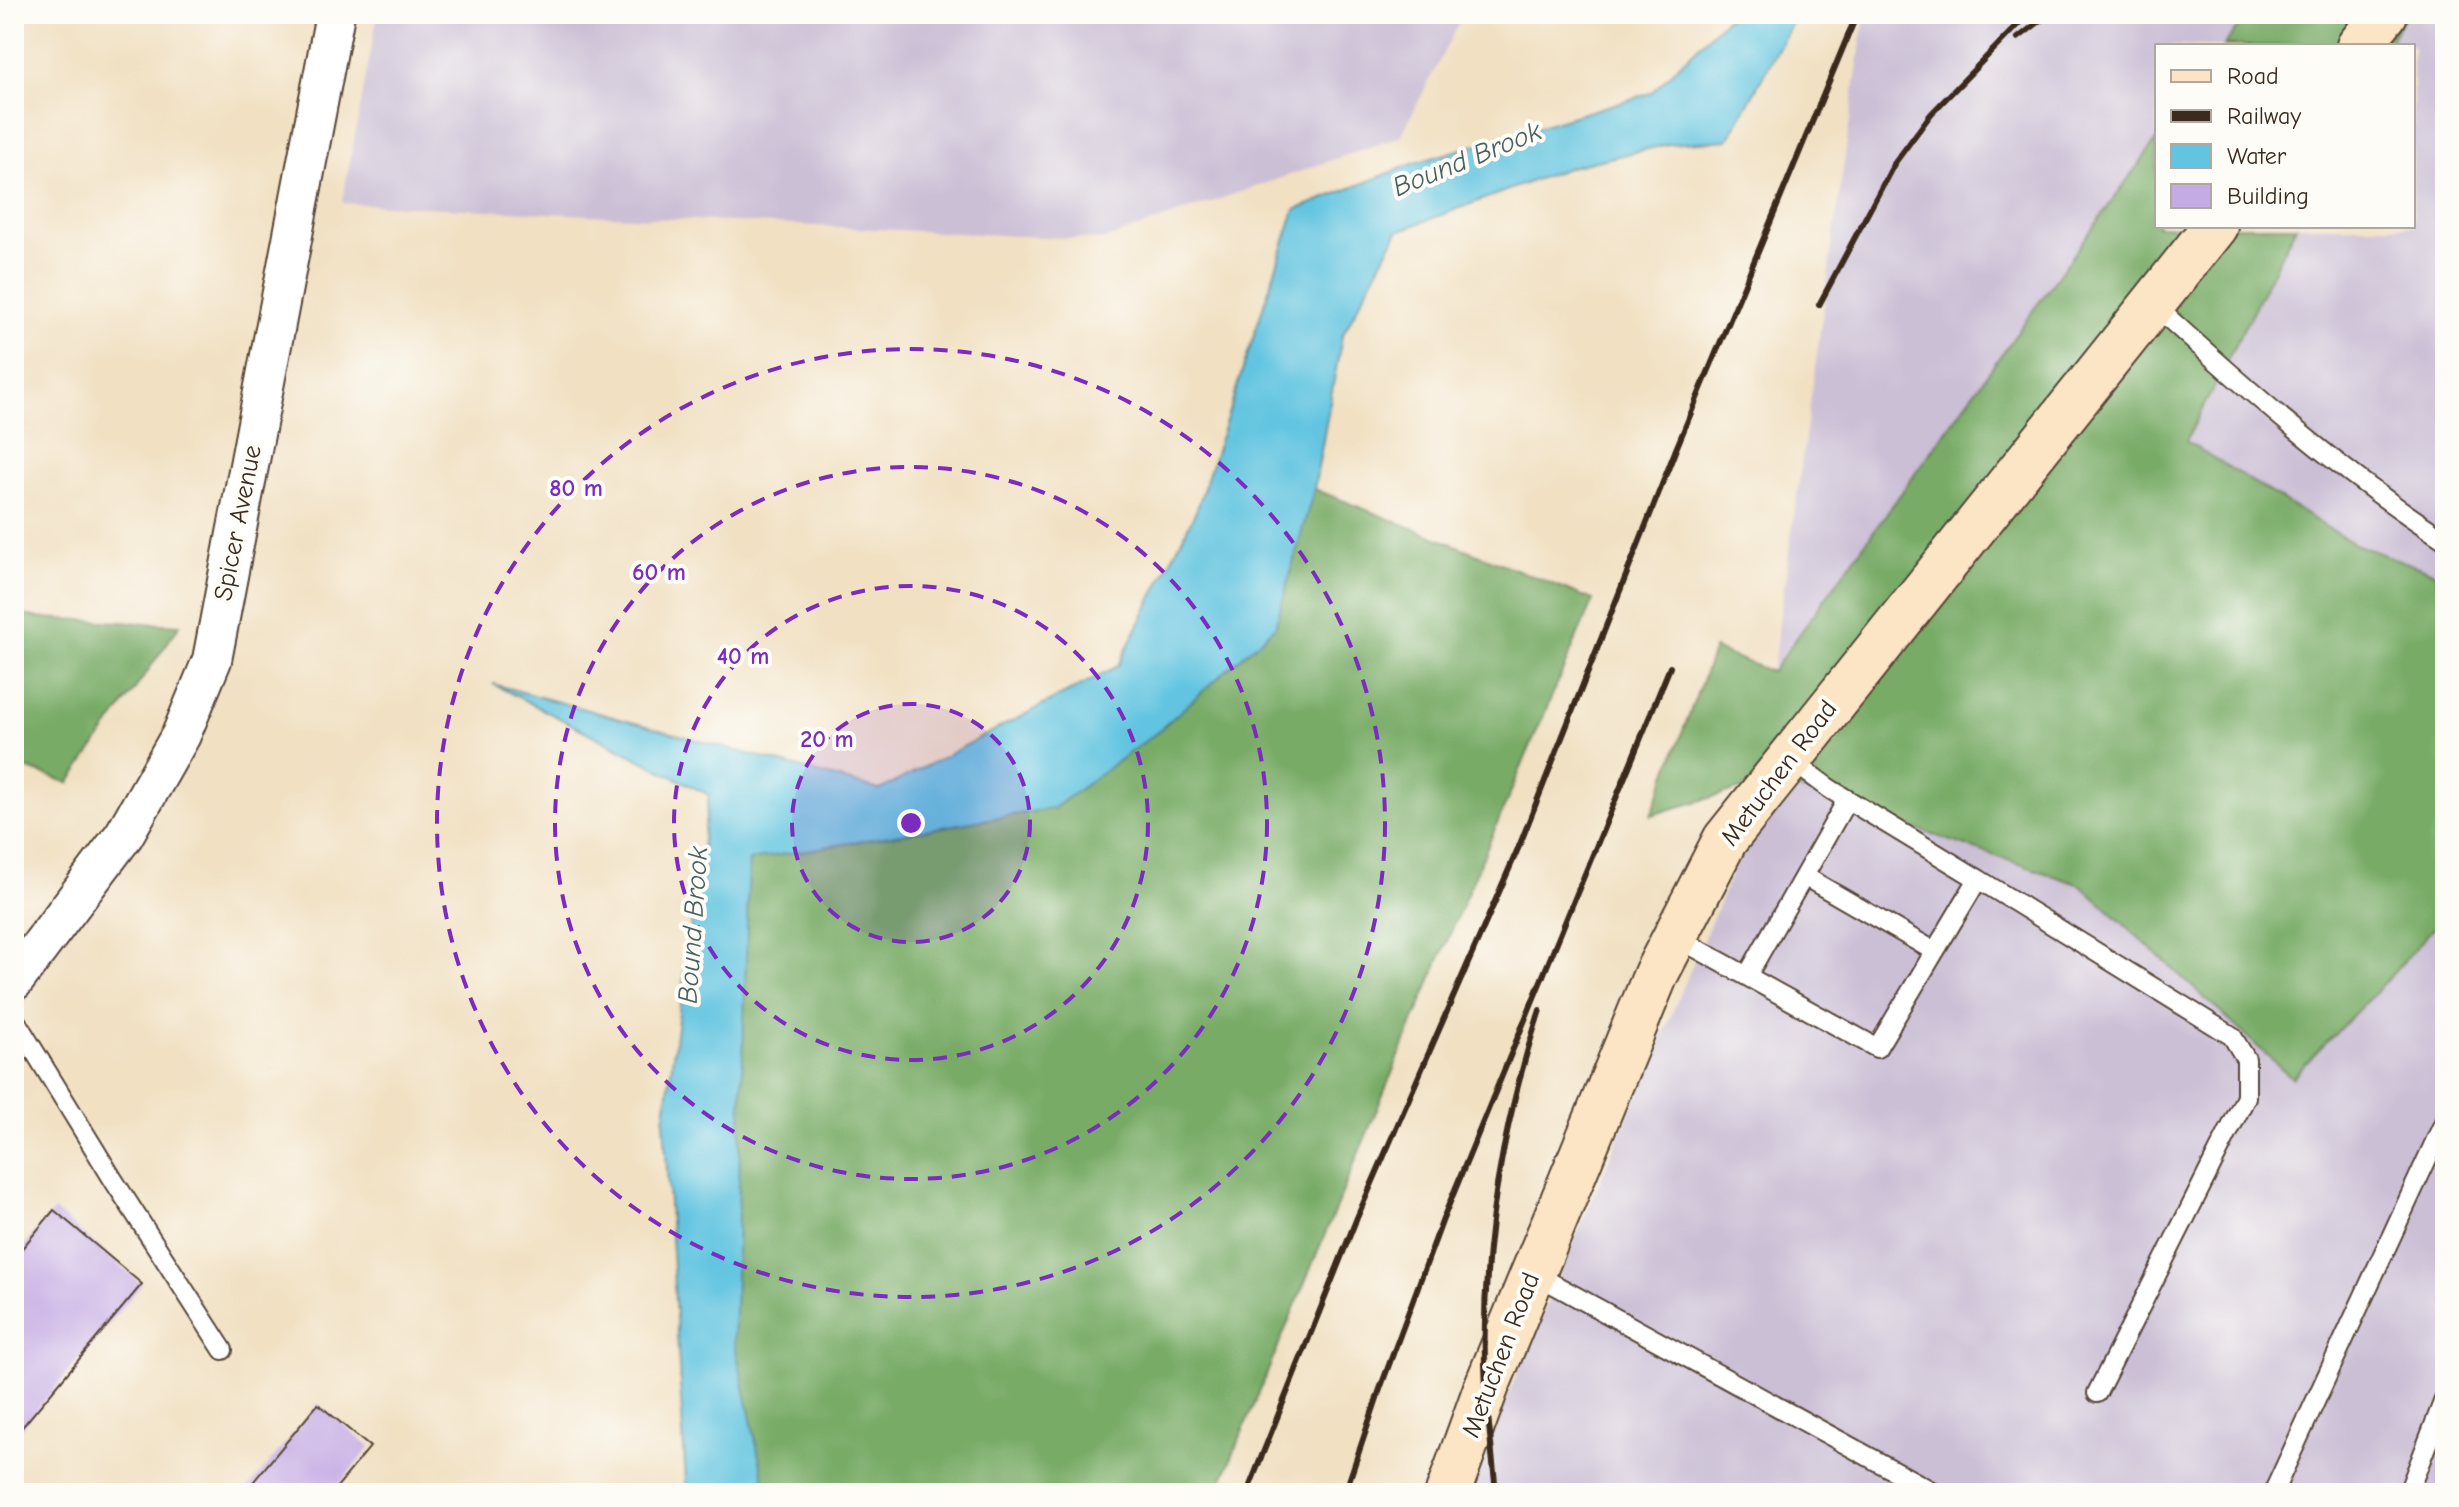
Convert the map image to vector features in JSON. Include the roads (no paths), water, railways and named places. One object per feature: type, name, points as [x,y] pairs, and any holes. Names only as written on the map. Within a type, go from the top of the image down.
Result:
[{"type":"street","name":"Spicer Avenue","points":[[14,981],[124,835],[181,735],[212,660],[335,14]]},
{"type":"street","points":[[2361,44],[2385,14]]},
{"type":"street","name":"Metuchen Road","points":[[1460,1486],[1486,1388],[1533,1273],[1656,974],[1725,840],[2213,228]]},
{"type":"lane","points":[[2153,304],[2241,384],[2394,507],[2445,540]]},
{"type":"lane","points":[[1788,758],[1847,800],[2232,1036],[2246,1059],[2246,1097],[2097,1393]]},
{"type":"lane","points":[[1747,976],[1847,800]]},
{"type":"lane","points":[[1804,876],[1934,951]]},
{"type":"lane","points":[[1676,937],[1877,1048],[1978,879]]},
{"type":"lane","points":[[14,1018],[223,1350]]},
{"type":"lane","points":[[2273,1493],[2445,1120]]},
{"type":"lane","points":[[1533,1273],[1935,1493]]},
{"type":"lane","points":[[2408,1493],[2445,1397]]},
{"type":"water","name":"Bound Brook","points":[[1731,14],[1797,14],[1728,140],[1669,144],[1570,167],[1398,231],[1342,336],[1314,489],[1275,627],[1156,733],[1054,808],[749,860],[734,1341],[767,1493],[689,1493],[664,1121],[709,795],[493,684],[880,790],[1118,666],[1197,509],[1295,210],[1415,163],[1651,93]]},
{"type":"railway","points":[[1247,1493],[1356,1220],[1520,844],[1676,449],[1857,14]]},
{"type":"railway","points":[[1819,305],[1894,164],[1931,114],[2028,14]]},
{"type":"railway","points":[[2018,38],[2049,14]]},
{"type":"railway","points":[[1345,1493],[1443,1219],[1670,667]]},
{"type":"railway","points":[[1496,1493],[1487,1402],[1485,1341],[1489,1245],[1503,1150],[1540,1010]]}]
